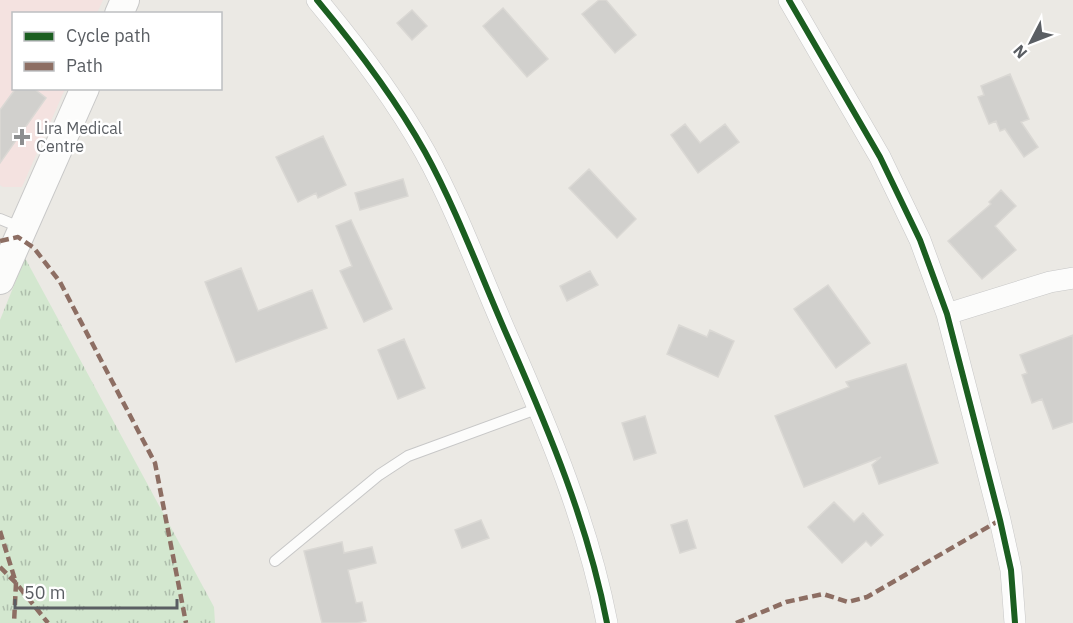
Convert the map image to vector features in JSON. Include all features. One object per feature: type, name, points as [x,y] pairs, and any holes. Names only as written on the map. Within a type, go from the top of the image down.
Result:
[{"type":"street","points":[[318,0],[368,64],[425,153],[539,408],[572,496],[600,583],[607,623]]},
{"type":"street","points":[[789,0],[880,157],[920,240],[947,314],[1000,520],[1011,570],[1015,623]]},
{"type":"street","points":[[0,279],[11,223],[84,90]]},
{"type":"street","points":[[947,314],[1050,282],[1073,278]]},
{"type":"lane","points":[[275,561],[380,475],[408,456],[539,408]]},
{"type":"shaded area","name":"Lira Medical Centre","points":[[0,0],[103,0],[97,12],[12,12],[12,90],[65,90],[22,187],[0,185]]},
{"type":"green space","points":[[25,258],[214,607],[215,623],[0,623],[0,320]]},
{"type":"building","points":[[599,0],[606,0],[636,35],[615,53],[582,14]]},
{"type":"building","points":[[503,8],[548,59],[527,77],[483,26]]},
{"type":"building","points":[[412,10],[427,26],[412,40],[397,23]]},
{"type":"building","points":[[1010,74],[1029,119],[1021,122],[1038,147],[1024,157],[1005,129],[1000,131],[996,121],[989,124],[978,97],[984,95],[981,86]]},
{"type":"building","points":[[15,90],[36,90],[46,98],[0,163],[0,110]]},
{"type":"building","points":[[685,124],[700,143],[725,124],[739,142],[698,173],[671,135]]},
{"type":"building","points":[[323,136],[346,185],[318,198],[316,193],[298,202],[276,157]]},
{"type":"building","points":[[589,169],[636,219],[617,238],[569,188]]},
{"type":"building","points":[[403,179],[408,196],[360,210],[355,193]]},
{"type":"building","points":[[1001,190],[1016,206],[995,226],[1016,250],[982,279],[948,241],[991,204],[989,202]]},
{"type":"building","points":[[351,220],[392,309],[364,322],[340,271],[352,266],[336,226]]},
{"type":"building","points":[[241,268],[258,311],[312,290],[327,328],[236,362],[205,282]]},
{"type":"building","points":[[590,271],[598,285],[567,301],[560,286]]},
{"type":"building","points":[[828,285],[870,343],[836,368],[794,309]]},
{"type":"building","points":[[679,325],[707,337],[710,330],[734,341],[718,377],[667,354]]},
{"type":"building","points":[[1073,335],[1073,422],[1053,429],[1042,399],[1032,403],[1022,375],[1027,373],[1020,355]]},
{"type":"building","points":[[404,339],[425,388],[398,399],[378,350]]},
{"type":"building","points":[[906,364],[938,463],[879,484],[872,465],[881,457],[804,487],[775,416],[849,387],[846,382]]},
{"type":"building","points":[[645,416],[656,453],[634,460],[622,423]]},
{"type":"building","points":[[834,502],[854,522],[863,513],[883,535],[871,546],[866,541],[842,563],[808,527]]},
{"type":"building","points":[[481,520],[489,538],[462,548],[455,530]]},
{"type":"building","points":[[687,520],[696,548],[680,553],[671,525]]},
{"type":"building","points":[[342,542],[344,553],[372,547],[376,563],[348,570],[356,603],[362,602],[366,621],[322,623],[304,551]]},
{"type":"marked path","points":[[0,241],[18,237],[34,248],[60,282],[155,463],[186,623]]},
{"type":"marked path","points":[[736,623],[786,602],[823,594],[848,602],[867,597],[1000,520]]},
{"type":"marked path","points":[[0,531],[16,583],[14,623]]},
{"type":"marked path","points":[[0,567],[48,623]]},
{"type":"cycle path","points":[[317,0],[361,55],[401,112],[448,197],[539,409],[566,479],[589,550],[607,623]]},
{"type":"cycle path","points":[[789,0],[880,157],[920,240],[947,314],[1000,520],[1011,570],[1015,623]]},
{"type":"place","name":"Lira Medical Centre","points":[[22,137]]}]
